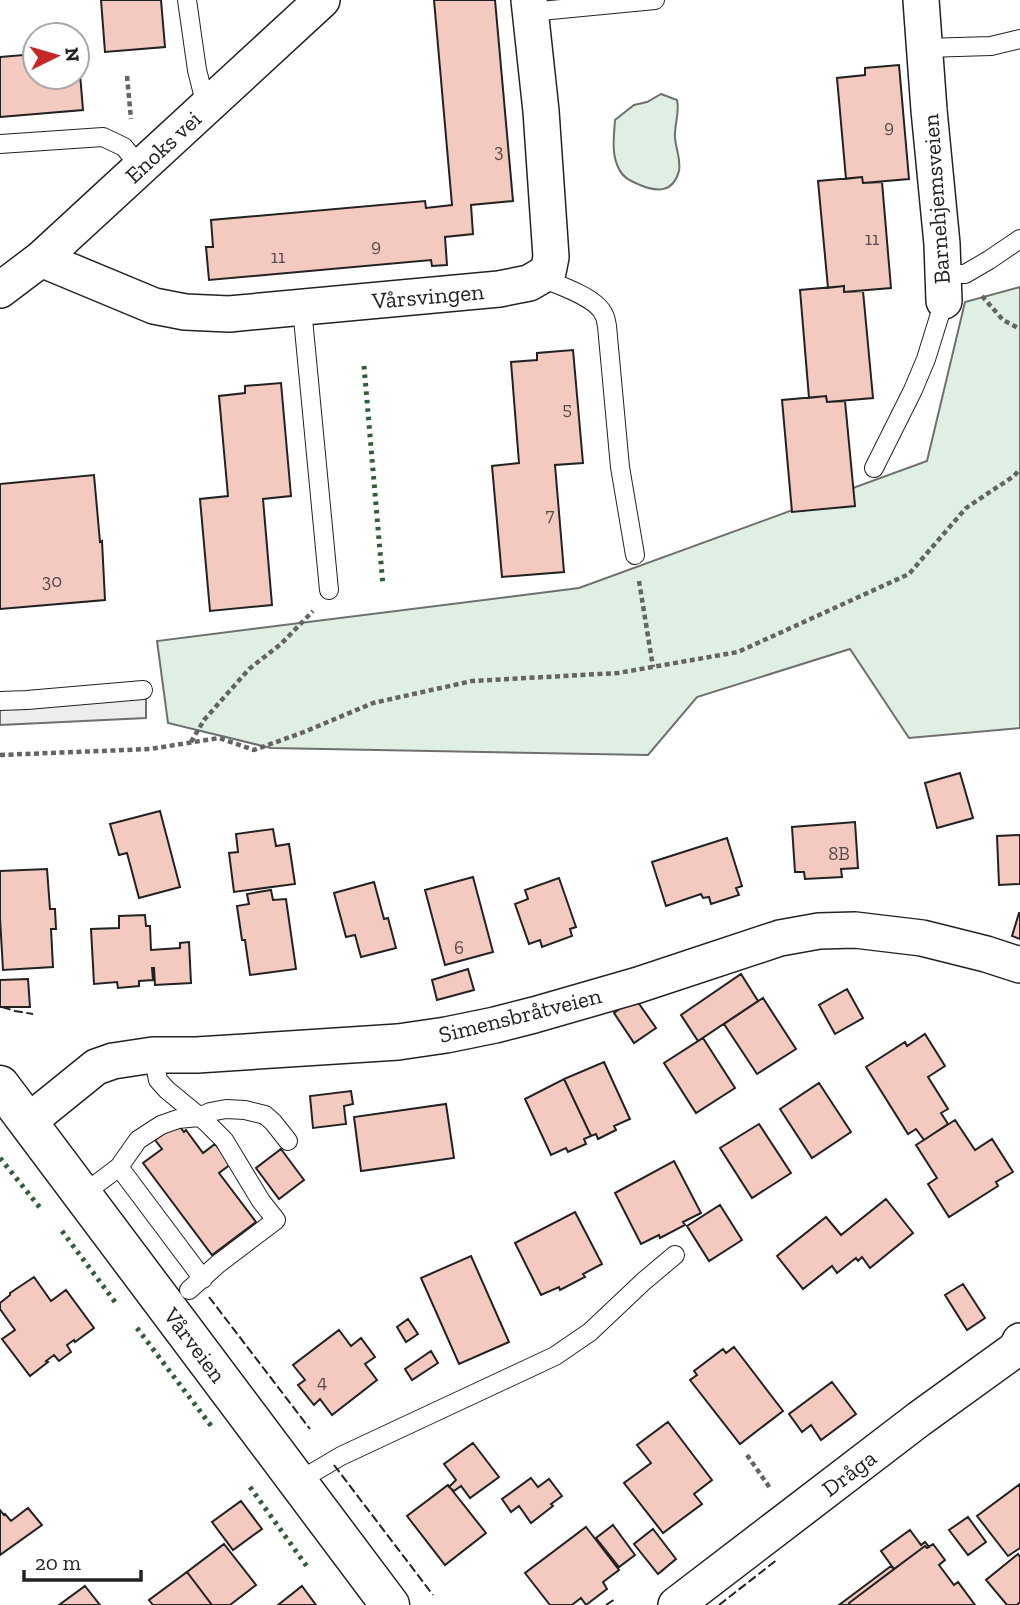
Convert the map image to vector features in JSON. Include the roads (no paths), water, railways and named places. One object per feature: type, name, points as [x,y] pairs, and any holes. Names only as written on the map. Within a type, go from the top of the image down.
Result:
[{"type":"street","name":"Enoks vei","points":[[0,290],[41,259],[132,157],[206,106],[322,0]]},
{"type":"street","name":"Barnehjemsveien","points":[[921,0],[943,244],[950,283]]},
{"type":"street","points":[[530,6],[541,111],[551,257],[548,272],[538,278]]},
{"type":"street","name":"Vårsvingen","points":[[41,259],[154,306],[185,312],[229,314],[499,289],[529,283],[538,278]]},
{"type":"street","name":"Simensbråtveien","points":[[28,1122],[96,1067],[113,1061],[153,1055],[197,1055],[398,1042],[495,1026],[638,985],[780,938],[819,931],[855,930],[922,938],[1020,965]]},
{"type":"street","name":"Vårveien","points":[[0,1085],[390,1605]]},
{"type":"street","name":"Dråga","points":[[677,1605],[919,1419],[1019,1348]]},
{"type":"lane","points":[[187,0],[197,70],[206,106]]},
{"type":"lane","points":[[530,6],[655,0]]},
{"type":"lane","points":[[925,48],[991,46],[1020,39]]},
{"type":"lane","points":[[0,144],[103,137],[132,157]]},
{"type":"lane","points":[[950,283],[1020,239]]},
{"type":"lane","points":[[538,278],[573,291],[598,306],[604,313],[620,467],[635,555]]},
{"type":"lane","name":"Barnehjemsveien","points":[[874,468],[922,369],[950,283]]},
{"type":"lane","points":[[302,308],[329,590]]},
{"type":"lane","points":[[0,701],[143,690]]},
{"type":"lane","points":[[119,1167],[196,1284],[276,1220],[261,1201],[224,1140],[158,1080],[153,1055]]},
{"type":"lane","points":[[82,1195],[119,1167],[138,1140],[161,1125],[178,1119],[226,1109],[245,1110],[265,1115],[288,1140]]},
{"type":"lane","points":[[298,1482],[341,1456],[555,1356],[590,1332],[675,1255]]}]
